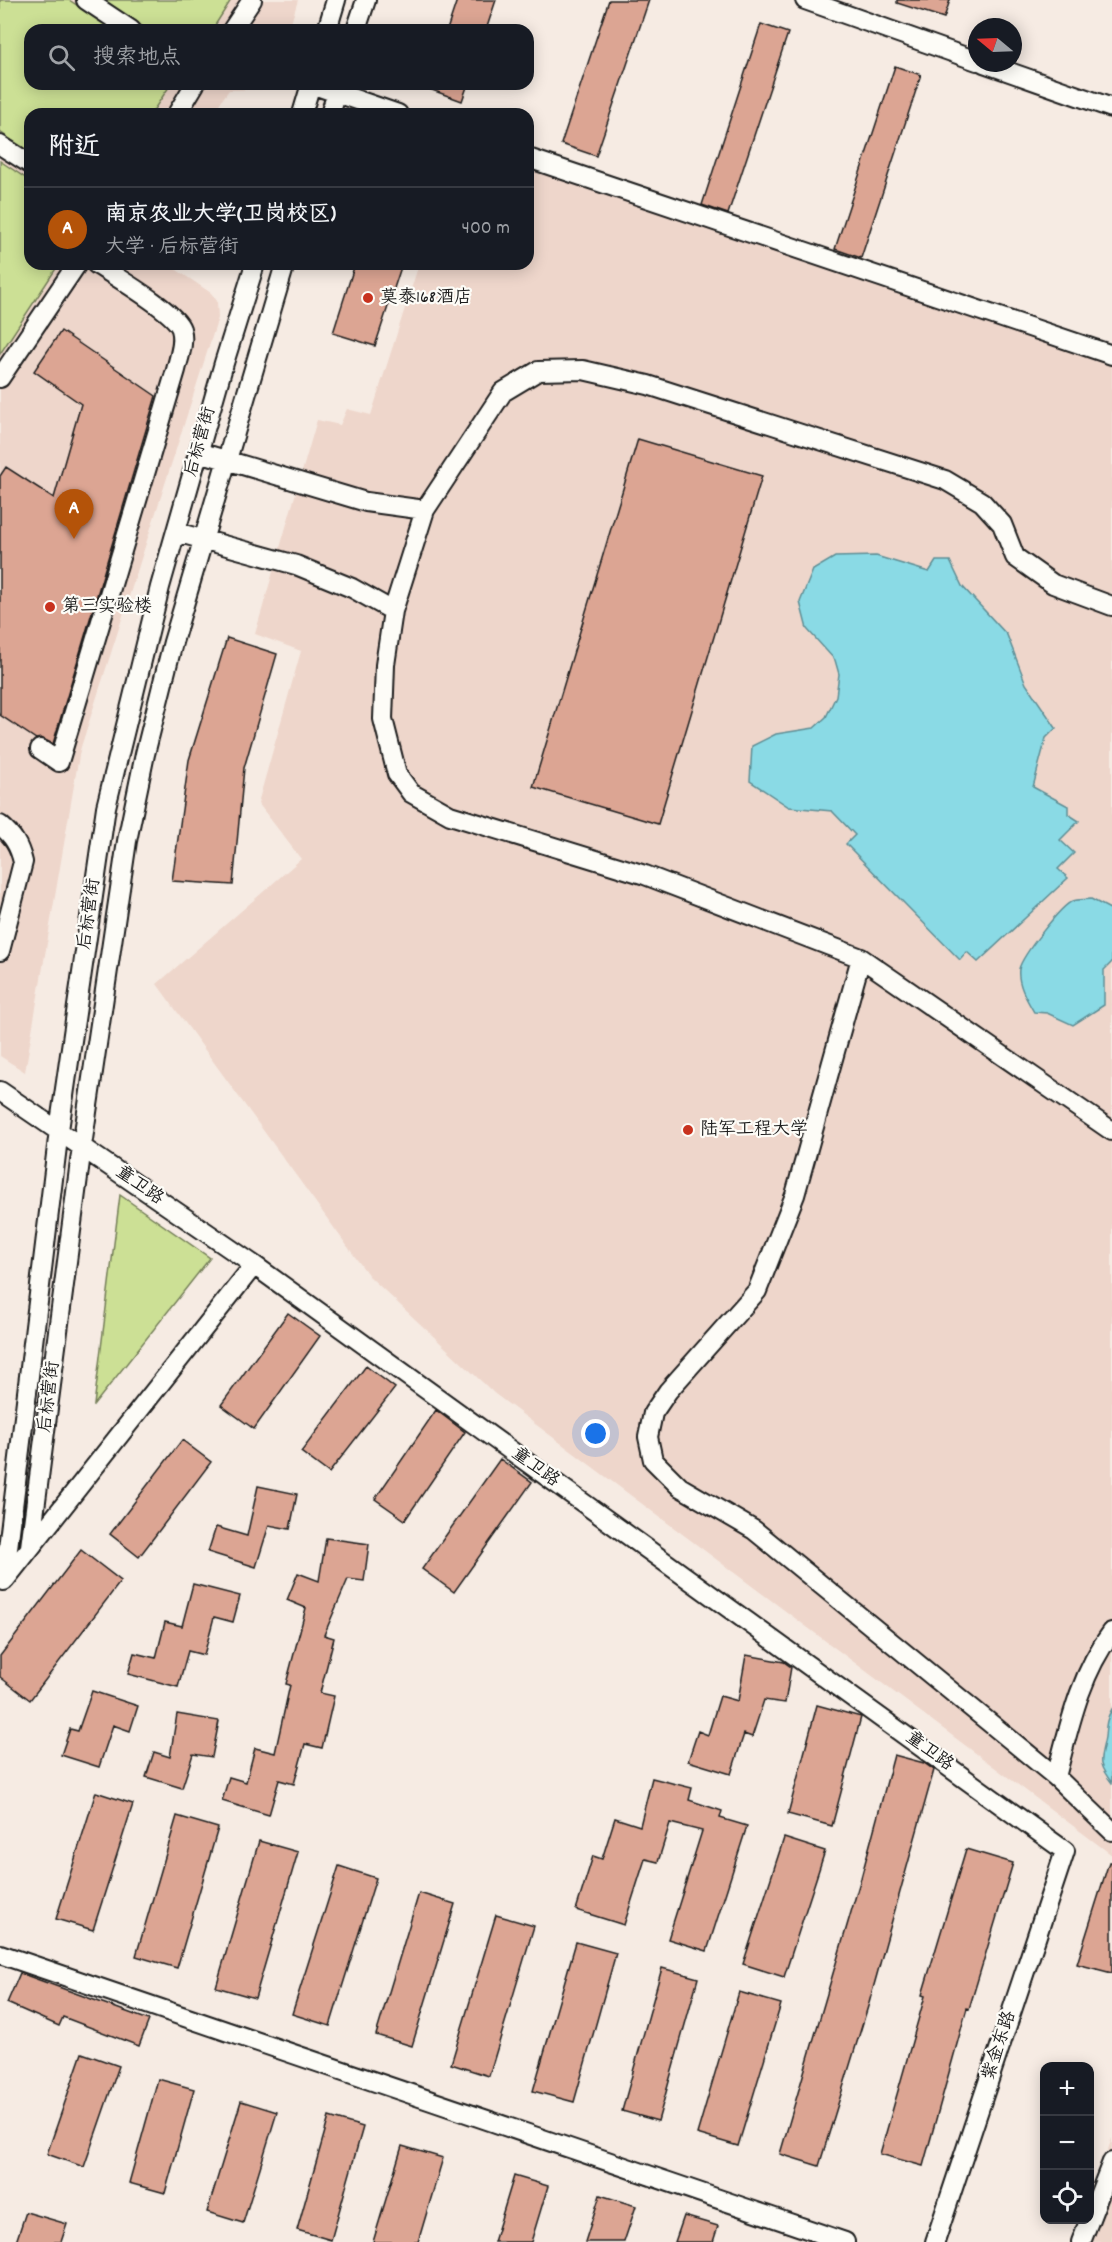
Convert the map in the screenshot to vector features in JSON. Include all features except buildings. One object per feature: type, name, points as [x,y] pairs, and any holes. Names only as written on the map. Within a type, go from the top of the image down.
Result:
[{"type":"street","points":[[86,0],[122,24]]},
{"type":"street","points":[[236,24],[252,0]]},
{"type":"street","points":[[329,24],[336,0]]},
{"type":"street","points":[[358,24],[366,0]]},
{"type":"street","points":[[805,0],[968,58]]},
{"type":"street","points":[[1010,72],[1112,108]]},
{"type":"street","points":[[181,108],[191,90]]},
{"type":"street","points":[[304,108],[309,90]]},
{"type":"street","points":[[332,108],[338,90]]},
{"type":"street","points":[[340,90],[384,108]]},
{"type":"street","points":[[0,145],[24,160]]},
{"type":"street","points":[[534,160],[1112,355]]},
{"type":"street","points":[[0,378],[72,270]]},
{"type":"street","points":[[40,749],[59,762],[183,341],[179,324],[163,309],[105,270]]},
{"type":"street","name":"后标营街","points":[[2,1583],[59,1130],[106,807],[132,696],[176,532],[253,270]]},
{"type":"street","name":"后标营街","points":[[30,1547],[82,1146],[127,841],[164,676],[283,270]]},
{"type":"street","points":[[1112,606],[1053,584],[1015,557],[1002,524],[989,509],[982,502],[945,480],[648,385],[583,370],[538,371],[503,392],[425,510],[393,611],[385,664],[383,719],[397,774],[411,793],[421,799],[450,814],[645,875],[861,958],[1112,1131]]},
{"type":"street","points":[[199,452],[366,502],[425,510]]},
{"type":"street","points":[[176,532],[296,565],[352,588],[393,611]]},
{"type":"street","points":[[0,825],[14,837],[23,862],[0,951]]},
{"type":"street","points":[[861,958],[795,1195],[756,1292],[669,1390],[653,1413],[648,1437],[653,1460],[680,1486],[754,1530],[1056,1778],[1112,1831]]},
{"type":"street","name":"童卫路","points":[[0,1091],[254,1265],[1065,1851]]},
{"type":"street","points":[[2,1583],[254,1265]]},
{"type":"street","points":[[1056,1778],[1079,1692],[1101,1646],[1112,1632]]},
{"type":"street","name":"紫金东路","points":[[934,2242],[1065,1851]]},
{"type":"street","points":[[0,1954],[845,2242]]},
{"type":"street","points":[[1081,2242],[1112,2162]]},
{"type":"shaded area","points":[[0,0],[298,0],[291,24],[24,24],[24,90],[229,90],[216,108],[24,108],[24,270],[177,270],[211,293],[217,301],[218,318],[80,750],[25,1072],[0,1056]]},
{"type":"shaded area","name":"陆军工程大学","points":[[534,170],[1112,364],[1112,1855],[495,1394],[369,1276],[157,984],[301,859],[258,803],[301,651],[255,634],[317,420],[340,425],[347,409],[371,415],[417,270],[534,270]]},
{"type":"shaded area","points":[[1112,2138],[1112,2242],[1076,2242],[1082,2224],[1094,2224],[1094,2190]]},
{"type":"green space","points":[[0,0],[69,0],[105,24],[24,24],[24,90],[167,90],[155,108],[24,108],[24,149],[0,132]]},
{"type":"green space","points":[[102,0],[231,0],[216,24],[139,24]]},
{"type":"green space","points":[[0,161],[24,177],[24,270],[55,270],[0,354]]},
{"type":"green space","points":[[120,1195],[210,1258],[94,1405]]},
{"type":"water","points":[[876,556],[929,572],[936,561],[950,561],[962,586],[1007,635],[1026,684],[1056,728],[1046,738],[1033,787],[1068,806],[1068,814],[1079,821],[1060,840],[1074,853],[1058,869],[1068,878],[978,962],[967,952],[960,960],[846,844],[855,835],[832,811],[789,807],[750,781],[752,746],[776,734],[814,728],[826,717],[836,696],[839,674],[835,660],[807,629],[800,602],[813,570],[835,557]]},
{"type":"water","points":[[1091,899],[1112,910],[1112,962],[1104,970],[1104,1005],[1073,1025],[1047,1013],[1034,1012],[1021,986],[1019,969],[1034,943],[1060,911],[1073,901]]},
{"type":"water","points":[[1112,1709],[1112,1783],[1103,1770],[1101,1756]]},
{"type":"place","name":"莫泰168酒店","points":[[368,298]]},
{"type":"place","name":"南京农业大学(卫岗校区)","points":[[74,539]]},
{"type":"place","name":"第三实验楼","points":[[50,607]]},
{"type":"place","name":"陆军工程大学","points":[[688,1130]]}]
